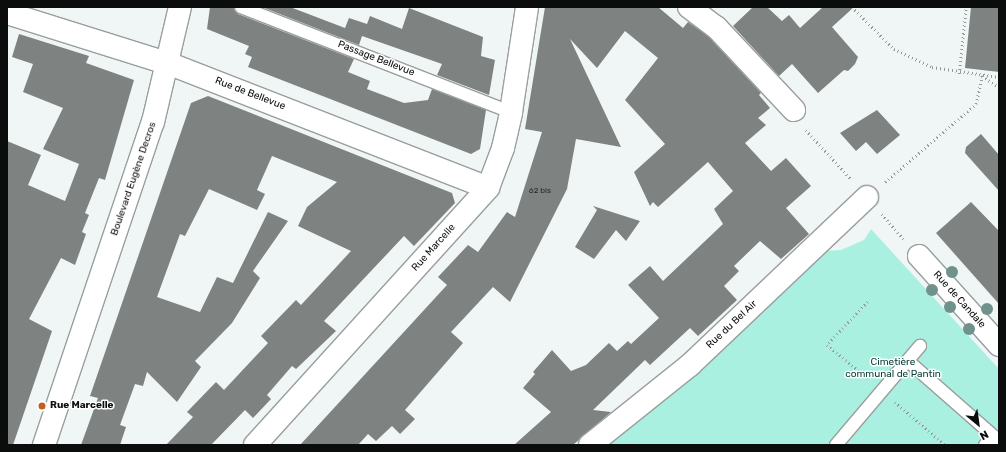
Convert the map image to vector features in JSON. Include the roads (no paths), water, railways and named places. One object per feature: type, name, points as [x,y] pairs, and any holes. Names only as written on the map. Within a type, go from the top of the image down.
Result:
[{"type":"street","name":"Boulevard Eugène Decros","points":[[44,445],[170,64],[180,7]]},
{"type":"street","name":"Rue Marcelle","points":[[255,445],[488,188],[503,148],[511,112],[527,7]]},
{"type":"street","points":[[689,7],[716,27],[797,117]]},
{"type":"street","name":"Rue de Bellevue","points":[[7,13],[170,64],[488,188]]},
{"type":"street","name":"Rue du Bel Air","points":[[590,445],[690,365],[867,197]]},
{"type":"street","name":"Rue de Candale","points":[[919,256],[999,344]]},
{"type":"lane","name":"Passage Bellevue","points":[[241,7],[511,112]]},
{"type":"lane","points":[[836,445],[920,346]]},
{"type":"lane","points":[[908,360],[996,438],[985,445]]},
{"type":"place","name":"Rue Marcelle","points":[[42,406]]},
{"type":"park label","name":"Cimetière communal de Pantin","points":[[893,368]]}]
